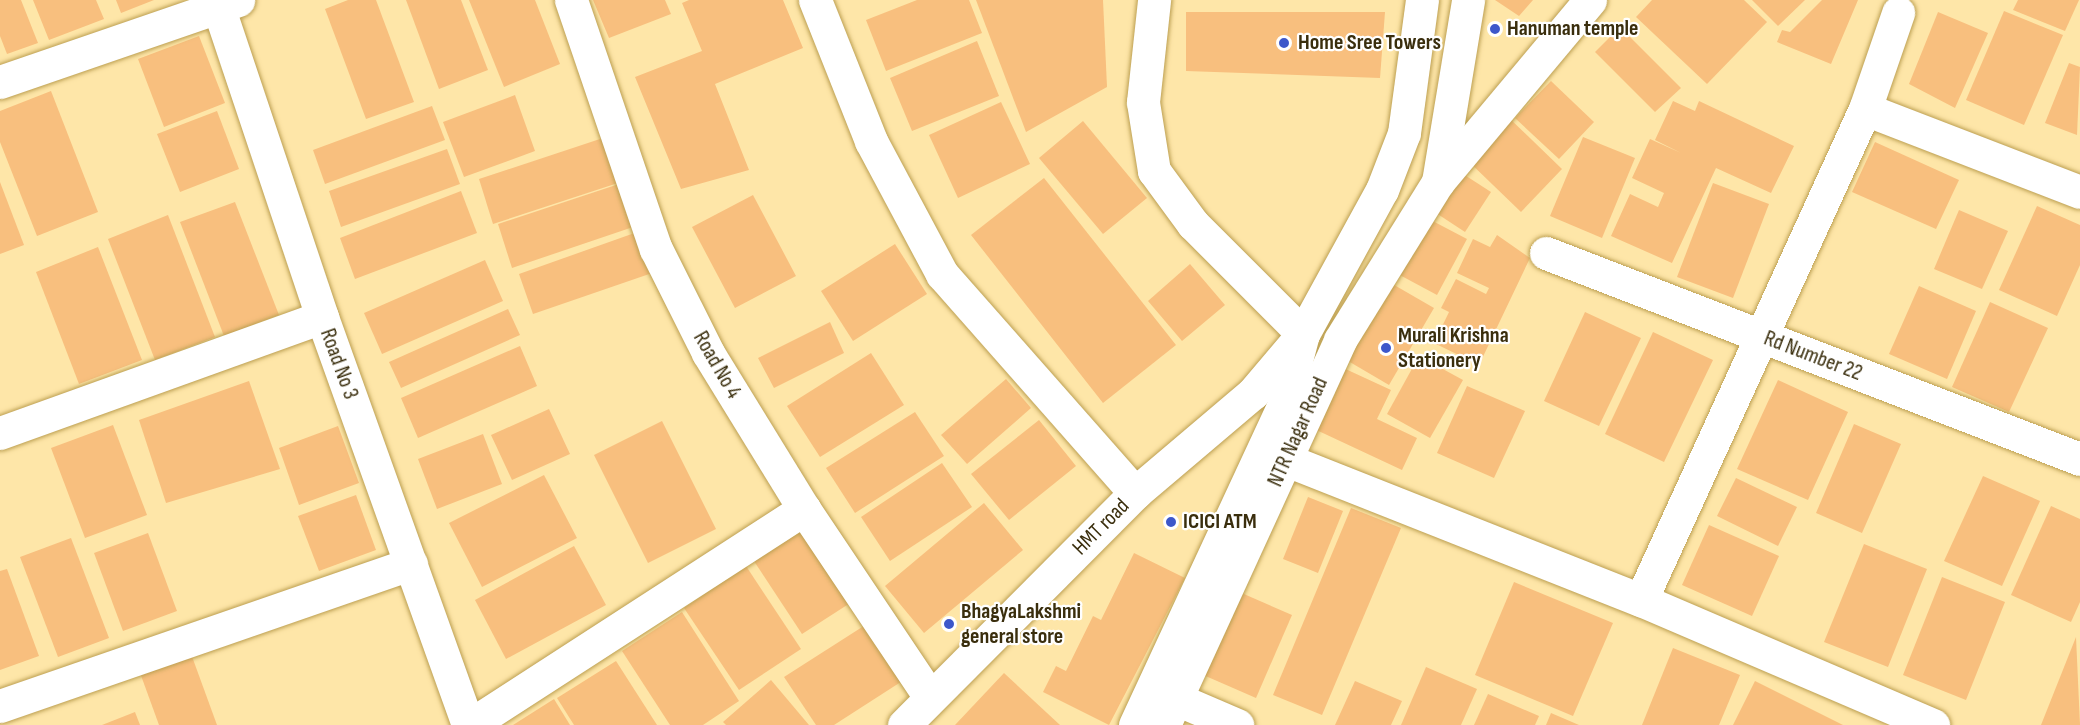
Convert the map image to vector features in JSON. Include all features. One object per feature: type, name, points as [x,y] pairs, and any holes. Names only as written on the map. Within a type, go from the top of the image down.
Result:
[{"type":"street","name":"Road No 4","points":[[571,0],[656,249],[708,353],[804,509],[930,697]]},
{"type":"street","points":[[815,0],[871,141],[942,274],[1136,493]]},
{"type":"street","points":[[1155,0],[1143,102],[1154,171],[1192,224],[1303,334],[1340,273],[1404,133],[1422,0]]},
{"type":"street","points":[[1438,182],[1468,0]]},
{"type":"street","points":[[1438,182],[1590,0]]},
{"type":"street","points":[[0,82],[224,2]]},
{"type":"street","name":"Road No 3","points":[[224,2],[322,317],[469,725]]},
{"type":"street","points":[[1641,600],[1764,337],[1865,109],[1898,13]]},
{"type":"street","points":[[1865,109],[2080,192]]},
{"type":"street","name":"NTR Nagar Road","points":[[1169,712],[1340,340],[1438,182]]},
{"type":"street","name":"Rd Number 22","points":[[1546,253],[2080,459]]},
{"type":"street","points":[[0,433],[322,317]]},
{"type":"street","name":"HMT road","points":[[904,725],[1136,493],[1253,393],[1303,334]]},
{"type":"street","name":"NTR Nagar Road","points":[[1135,725],[1285,402],[1303,334]]},
{"type":"street","points":[[1284,459],[1641,600],[1933,725]]},
{"type":"street","points":[[469,725],[804,509]]},
{"type":"street","points":[[0,706],[411,564]]},
{"type":"street","points":[[1169,712],[1237,725]]},
{"type":"building","points":[[0,0],[21,0],[38,43],[7,54],[0,36]]},
{"type":"building","points":[[33,0],[96,0],[104,19],[49,40]]},
{"type":"building","points":[[116,0],[154,0],[121,13]]},
{"type":"building","points":[[348,0],[376,0],[414,102],[366,119],[325,9]]},
{"type":"building","points":[[406,0],[461,0],[488,70],[439,89]]},
{"type":"building","points":[[469,0],[535,0],[560,64],[504,87]]},
{"type":"building","points":[[593,0],[665,0],[671,14],[609,38]]},
{"type":"building","points":[[689,0],[783,0],[803,48],[715,84],[749,170],[681,189],[635,77],[702,51],[682,3]]},
{"type":"building","points":[[917,0],[969,0],[982,33],[886,71],[866,20]]},
{"type":"building","points":[[976,0],[1103,0],[1107,87],[1026,132]]},
{"type":"building","points":[[1495,0],[1533,0],[1519,16]]},
{"type":"building","points":[[1652,0],[1744,0],[1767,22],[1707,84],[1636,17]]},
{"type":"building","points":[[1752,0],[1805,0],[1778,26]]},
{"type":"building","points":[[1822,0],[1858,0],[1831,64],[1777,42],[1782,30],[1790,32]]},
{"type":"building","points":[[2018,0],[2079,0],[2065,31],[2013,10]]},
{"type":"building","points":[[2004,11],[2063,35],[2024,125],[1966,100]]},
{"type":"building","name":"Home Sree Towers","points":[[1186,12],[1385,12],[1380,78],[1186,71]]},
{"type":"building","points":[[1938,12],[1988,33],[1955,108],[1909,84]]},
{"type":"building","points":[[1620,27],[1681,88],[1655,112],[1595,52]]},
{"type":"building","points":[[199,36],[225,103],[164,127],[138,59]]},
{"type":"building","points":[[977,41],[999,96],[912,131],[890,78]]},
{"type":"building","points":[[2069,63],[2080,67],[2077,135],[2045,123]]},
{"type":"building","points":[[1551,81],[1594,122],[1559,159],[1515,118]]},
{"type":"building","points":[[51,91],[98,212],[37,236],[0,142],[0,111]]},
{"type":"building","points":[[515,95],[535,151],[464,177],[443,122]]},
{"type":"building","points":[[1673,101],[1695,111],[1699,101],[1794,146],[1771,193],[1716,168],[1672,263],[1611,236],[1630,194],[1658,207],[1664,193],[1632,178],[1650,139],[1681,153],[1655,140]]},
{"type":"building","points":[[1001,102],[1030,164],[958,198],[929,135]]},
{"type":"building","points":[[432,106],[445,140],[325,184],[313,150]]},
{"type":"building","points":[[217,111],[239,169],[180,192],[157,134]]},
{"type":"building","points":[[1506,115],[1562,169],[1521,212],[1465,158]]},
{"type":"building","points":[[1083,121],[1147,198],[1103,234],[1039,158]]},
{"type":"building","points":[[606,137],[621,182],[493,224],[479,179]]},
{"type":"building","points":[[1583,137],[1635,158],[1602,238],[1550,216]]},
{"type":"building","points":[[1875,142],[1959,180],[1936,229],[1852,192]]},
{"type":"building","points":[[447,149],[460,184],[341,227],[329,191]]},
{"type":"building","points":[[1460,172],[1491,192],[1465,232],[1433,211]]},
{"type":"building","points":[[1044,178],[1176,345],[1103,403],[971,235]]},
{"type":"building","points":[[0,182],[24,245],[0,254]]},
{"type":"building","points":[[625,182],[639,225],[512,268],[498,224]]},
{"type":"building","points":[[1713,183],[1769,204],[1733,298],[1677,277]]},
{"type":"building","points":[[461,191],[477,233],[355,279],[340,238]]},
{"type":"building","points":[[753,195],[796,276],[735,308],[692,227]]},
{"type":"building","points":[[235,202],[279,315],[224,336],[180,222]]},
{"type":"building","points":[[2037,206],[2080,225],[2080,265],[2057,316],[1999,290]]},
{"type":"building","points":[[1959,210],[2008,231],[1982,289],[1934,269]]},
{"type":"building","points":[[168,215],[215,337],[155,360],[108,239]]},
{"type":"building","points":[[1425,217],[1467,239],[1437,295],[1396,273]]},
{"type":"building","points":[[643,230],[658,271],[533,314],[519,274]]},
{"type":"building","points":[[1497,235],[1530,258],[1479,365],[1434,343],[1449,312],[1441,308],[1456,279],[1486,294],[1489,288],[1457,273],[1473,239],[1490,247]]},
{"type":"building","points":[[895,244],[927,294],[853,341],[821,291]]},
{"type":"building","points":[[98,247],[142,360],[79,384],[36,272]]},
{"type":"building","points":[[485,260],[503,301],[382,354],[364,313]]},
{"type":"building","points":[[1190,264],[1225,305],[1182,341],[1148,301]]},
{"type":"building","points":[[1389,282],[1434,308],[1389,385],[1343,358]]},
{"type":"building","points":[[1919,286],[1976,311],[1947,379],[1889,354]]},
{"type":"building","points":[[1990,302],[2048,328],[2009,412],[1952,387]]},
{"type":"building","points":[[508,309],[520,335],[401,388],[389,362]]},
{"type":"building","points":[[1585,312],[1641,338],[1599,426],[1544,401]]},
{"type":"building","points":[[830,322],[844,353],[774,388],[758,358]]},
{"type":"building","points":[[1653,332],[1713,360],[1664,462],[1605,434]]},
{"type":"building","points":[[520,346],[537,386],[418,438],[401,398]]},
{"type":"building","points":[[871,353],[904,405],[820,457],[787,406]]},
{"type":"building","points":[[1419,356],[1463,380],[1430,438],[1387,414]]},
{"type":"building","points":[[1339,366],[1391,390],[1377,419],[1417,438],[1402,470],[1310,427]]},
{"type":"building","points":[[1006,379],[1031,408],[967,464],[941,435]]},
{"type":"building","points":[[1778,380],[1848,412],[1808,500],[1737,469]]},
{"type":"building","points":[[249,381],[280,469],[166,503],[139,420]]},
{"type":"building","points":[[1467,386],[1525,411],[1494,478],[1437,453]]},
{"type":"building","points":[[549,409],[570,454],[512,480],[491,435]]},
{"type":"building","points":[[915,412],[944,456],[855,513],[826,468]]},
{"type":"building","points":[[1039,420],[1076,466],[1009,520],[971,474]]},
{"type":"building","points":[[662,421],[716,529],[648,563],[594,455]]},
{"type":"building","points":[[1854,424],[1901,444],[1862,533],[1816,513]]},
{"type":"building","points":[[113,425],[147,515],[85,538],[51,448]]},
{"type":"building","points":[[338,426],[359,483],[299,505],[279,448]]},
{"type":"building","points":[[483,434],[502,484],[437,509],[418,459]]},
{"type":"building","points":[[942,463],[972,507],[890,561],[861,517]]},
{"type":"building","points":[[544,475],[577,538],[482,587],[449,523]]},
{"type":"building","points":[[1983,476],[2040,501],[2002,586],[1944,561]]},
{"type":"building","points":[[1736,478],[1797,507],[1778,546],[1717,516]]},
{"type":"building","points":[[356,495],[376,550],[319,571],[298,516]]},
{"type":"building","points":[[1308,497],[1343,511],[1318,573],[1283,559]]},
{"type":"building","points":[[984,503],[1023,550],[924,633],[885,586]]},
{"type":"building","points":[[2051,506],[2080,519],[2080,602],[2071,622],[2011,595]]},
{"type":"building","points":[[1351,508],[1401,528],[1322,715],[1273,695]]},
{"type":"building","points":[[807,519],[858,598],[802,634],[750,555]]},
{"type":"building","points":[[1709,525],[1779,556],[1752,616],[1682,585]]},
{"type":"building","points":[[148,533],[177,611],[123,631],[94,553]]},
{"type":"building","points":[[71,538],[109,638],[58,657],[20,557]]},
{"type":"building","points":[[1864,544],[1927,569],[1888,667],[1824,642]]},
{"type":"building","points":[[574,546],[606,605],[506,659],[475,600]]},
{"type":"building","points":[[1134,553],[1185,578],[1109,725],[1043,692],[1056,666],[1066,671],[1093,616],[1101,620]]},
{"type":"building","points":[[746,566],[801,649],[739,690],[684,608]]},
{"type":"building","points":[[7,569],[39,656],[0,670],[0,571]]},
{"type":"building","points":[[1942,577],[2005,602],[1966,700],[1903,675]]},
{"type":"building","points":[[1514,582],[1613,623],[1573,716],[1475,675]]},
{"type":"building","points":[[1237,591],[1292,615],[1256,698],[1201,674]]},
{"type":"building","points":[[682,612],[739,701],[703,725],[670,725],[622,651]]},
{"type":"building","points":[[870,622],[907,678],[834,725],[816,725],[784,677]]},
{"type":"building","points":[[2076,637],[2080,725],[2041,725]]},
{"type":"building","points":[[1673,648],[1740,675],[1719,725],[1642,725]]},
{"type":"building","points":[[190,651],[217,725],[159,725],[139,670]]},
{"type":"building","points":[[616,661],[657,725],[574,725],[557,698]]},
{"type":"building","points":[[1426,667],[1477,689],[1461,725],[1401,725]]},
{"type":"building","points":[[1004,673],[1060,725],[955,725]]},
{"type":"building","points":[[771,680],[809,725],[726,725],[723,722]]},
{"type":"building","points":[[1355,681],[1402,701],[1391,725],[1335,725]]},
{"type":"building","points":[[1755,681],[1843,725],[1733,725]]},
{"type":"building","points":[[1488,694],[1539,716],[1535,725],[1474,725]]},
{"type":"building","points":[[554,699],[570,725],[513,725]]},
{"type":"building","points":[[135,712],[140,725],[102,725]]},
{"type":"building","points":[[1551,713],[1579,725],[1546,725]]},
{"type":"place","name":"Hanuman temple","points":[[1495,29]]},
{"type":"place","name":"Home Sree Towers","points":[[1284,43]]},
{"type":"place","name":"Murali Krishna Stationery","points":[[1386,348]]},
{"type":"place","name":"ICICI ATM","points":[[1171,522]]},
{"type":"place","name":"BhagyaLakshmi general store","points":[[949,624]]}]
